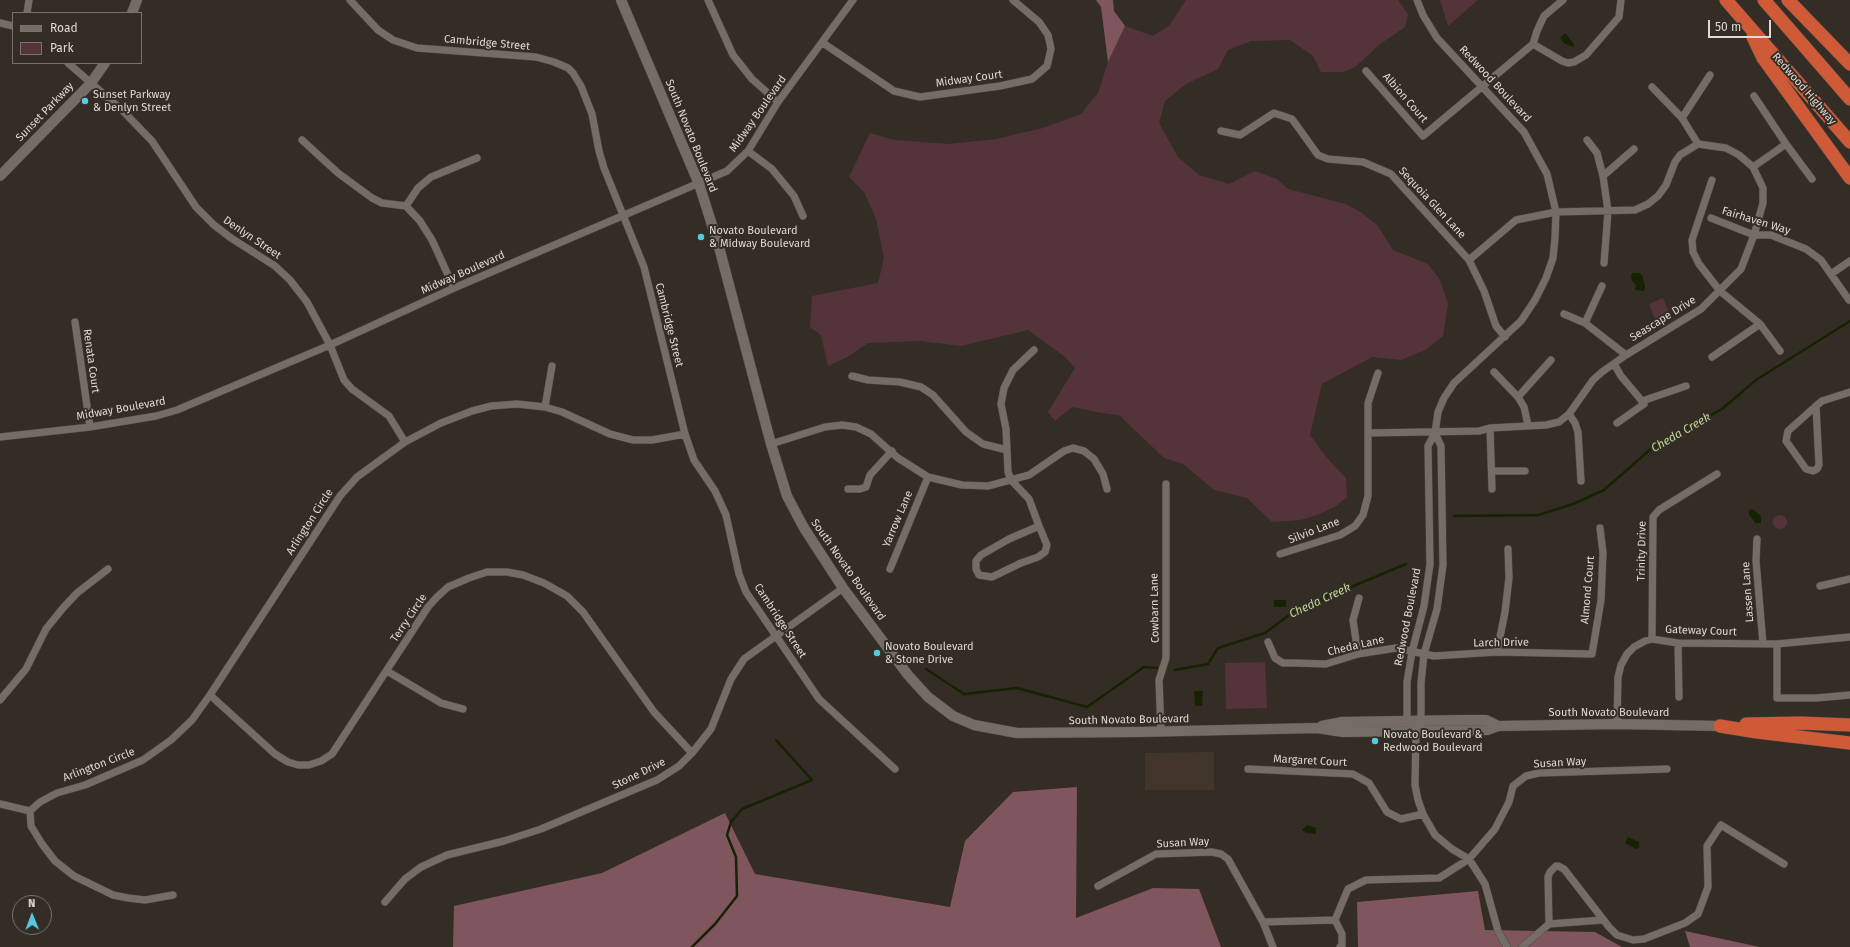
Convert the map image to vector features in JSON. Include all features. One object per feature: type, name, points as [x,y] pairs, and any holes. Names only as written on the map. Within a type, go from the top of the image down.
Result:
[{"type":"highway","name":"Redwood Highway","points":[[1726,0],[1850,142]]},
{"type":"highway","points":[[1764,0],[1850,99]]},
{"type":"highway","points":[[1788,0],[1850,64]]},
{"type":"highway","points":[[1746,23],[1763,58],[1850,178]]},
{"type":"highway","points":[[1720,726],[1784,723],[1850,725]]},
{"type":"highway","points":[[1720,726],[1807,738],[1850,741]]},
{"type":"main road","points":[[132,12],[137,0]]},
{"type":"main road","name":"South Novato Boulevard","points":[[621,0],[699,184],[719,247],[771,444],[787,496],[804,528],[843,588],[908,675],[928,697],[953,716],[974,725],[1017,732],[1161,732],[1317,728],[1343,732],[1487,730],[1498,726],[1617,724],[1720,726]]},
{"type":"main road","name":"Sunset Parkway","points":[[0,176],[91,83],[104,64]]},
{"type":"main road","name":"South Novato Boulevard","points":[[1317,728],[1342,722],[1486,720],[1498,726]]},
{"type":"street","points":[[27,12],[29,0]]},
{"type":"street","name":"Cambridge Street","points":[[350,0],[378,30],[393,40],[417,48],[536,58],[554,62],[568,68],[573,74],[581,86],[592,114],[602,163],[644,267],[685,434],[694,460],[715,491],[726,515],[739,574],[746,592],[819,699],[895,769]]},
{"type":"street","points":[[708,0],[733,55],[752,79],[778,102]]},
{"type":"street","name":"Midway Boulevard","points":[[0,437],[90,427],[156,416],[177,410],[330,345],[454,288],[727,171],[748,151],[778,102],[823,44],[854,0]]},
{"type":"street","name":"Midway Court","points":[[823,44],[894,91],[920,97],[1032,80],[1047,66],[1050,49],[1048,36],[1039,22],[1013,0]]},
{"type":"street","name":"Redwood Boulevard","points":[[1407,721],[1407,682],[1412,652],[1424,606],[1430,564],[1428,446],[1435,432],[1438,412],[1444,398],[1454,383],[1521,321],[1535,300],[1546,278],[1553,258],[1556,212],[1547,174],[1524,132],[1437,38],[1423,15],[1417,0]]},
{"type":"street","points":[[1482,87],[1533,44],[1536,31],[1544,16],[1563,0]]},
{"type":"street","points":[[1533,44],[1562,61],[1568,63],[1574,62],[1586,55],[1619,17],[1621,0]]},
{"type":"street","points":[[0,24],[12,26]]},
{"type":"street","name":"Denlyn Street","points":[[69,64],[122,110],[152,141],[196,207],[214,225],[231,238],[276,266],[290,280],[307,302],[330,345],[344,380],[352,389],[389,416],[405,442]]},
{"type":"street","name":"Albion Court","points":[[1366,71],[1423,136],[1482,87]]},
{"type":"street","points":[[1682,118],[1710,76]]},
{"type":"street","points":[[1469,260],[1516,220],[1556,212],[1635,210],[1658,196],[1666,184],[1675,162],[1680,155],[1698,144],[1682,118],[1652,87]]},
{"type":"street","points":[[1754,96],[1786,144],[1812,179]]},
{"type":"street","name":"Sequoia Glen Lane","points":[[1221,131],[1240,134],[1274,113],[1292,119],[1318,155],[1328,159],[1363,162],[1391,174],[1469,260],[1484,292],[1496,326],[1505,337]]},
{"type":"street","points":[[302,140],[338,173],[372,198],[382,203],[406,206],[420,221],[432,240],[454,288]]},
{"type":"street","points":[[1587,140],[1597,153],[1603,176],[1608,211],[1604,263]]},
{"type":"street","name":"Seascape Drive","points":[[1435,432],[1478,432],[1490,428],[1546,425],[1560,422],[1569,414],[1593,380],[1626,355],[1701,309],[1741,269],[1764,203],[1763,188],[1753,167],[1739,155],[1726,148],[1698,144]]},
{"type":"street","points":[[1753,167],[1786,144]]},
{"type":"street","points":[[1603,176],[1634,149]]},
{"type":"street","points":[[748,151],[772,169],[794,196],[803,216]]},
{"type":"street","points":[[406,206],[418,188],[431,177],[476,158]]},
{"type":"street","points":[[1712,180],[1692,240],[1693,252],[1699,264],[1720,291],[1760,324],[1780,351]]},
{"type":"street","name":"Fairhaven Way","points":[[1711,218],[1754,234],[1771,236],[1806,249],[1821,260],[1849,300]]},
{"type":"street","points":[[1831,274],[1850,261]]},
{"type":"street","points":[[1585,323],[1602,286]]},
{"type":"street","points":[[1564,314],[1585,323],[1626,355]]},
{"type":"street","name":"Renata Court","points":[[75,322],[90,427]]},
{"type":"street","points":[[1712,357],[1760,324]]},
{"type":"street","points":[[1034,350],[1013,370],[1004,388],[1001,404],[1006,429],[1008,472],[1011,480],[1029,499],[1039,526],[1046,545],[1045,552],[1038,557],[1021,563],[992,577],[979,575],[976,569],[976,561],[980,555],[1009,539],[1039,526]]},
{"type":"street","points":[[1518,397],[1551,360]]},
{"type":"street","points":[[1614,364],[1621,376],[1644,404],[1617,423]]},
{"type":"street","points":[[545,407],[552,366]]},
{"type":"street","points":[[1494,372],[1518,397],[1524,407],[1528,425]]},
{"type":"street","name":"Silvio Lane","points":[[1280,554],[1340,535],[1354,526],[1362,515],[1368,496],[1368,403],[1378,373]]},
{"type":"street","points":[[852,376],[868,380],[900,382],[921,387],[933,395],[966,432],[983,444],[1007,450]]},
{"type":"street","points":[[1642,401],[1686,386]]},
{"type":"street","points":[[1816,406],[1818,465],[1817,469],[1813,471],[1806,469],[1786,441],[1788,431],[1816,406],[1822,401],[1850,392]]},
{"type":"street","name":"Arlington Circle","points":[[30,811],[40,802],[57,793],[85,785],[143,760],[171,740],[192,720],[210,696],[340,496],[357,476],[405,442],[441,423],[491,406],[517,404],[545,407],[562,412],[610,434],[633,440],[652,440],[685,434]]},
{"type":"street","points":[[1569,414],[1575,423],[1578,432],[1581,482]]},
{"type":"street","points":[[771,444],[825,427],[856,427],[871,434],[911,467],[928,477],[962,485],[988,486],[1029,475],[1064,451],[1073,448],[1084,451],[1094,459],[1103,474],[1107,489]]},
{"type":"street","points":[[1490,428],[1492,489]]},
{"type":"street","points":[[1368,433],[1435,432]]},
{"type":"street","name":"Redwood Boulevard","points":[[1435,432],[1441,446],[1443,565],[1437,609],[1424,654],[1421,683],[1421,721],[1416,731],[1415,785],[1423,814],[1435,835],[1452,849],[1470,859],[1485,884],[1498,931],[1507,947]]},
{"type":"street","points":[[848,488],[860,489],[866,487],[870,475],[892,451]]},
{"type":"street","points":[[1492,471],[1525,471]]},
{"type":"street","name":"Trinity Drive","points":[[1652,639],[1653,517],[1659,510],[1718,474]]},
{"type":"street","name":"Yarrow Lane","points":[[890,569],[928,477]]},
{"type":"street","name":"Cowbarn Lane","points":[[1161,732],[1159,680],[1166,658],[1166,484]]},
{"type":"street","name":"Almond Court","points":[[1592,654],[1601,600],[1603,553],[1600,528]]},
{"type":"street","name":"Lassen Lane","points":[[1757,539],[1756,562],[1763,644]]},
{"type":"street","points":[[1497,652],[1505,612],[1509,578],[1508,549]]},
{"type":"street","points":[[0,700],[26,669],[46,629],[63,608],[77,594],[108,569]]},
{"type":"street","name":"Terry Circle","points":[[210,696],[275,754],[293,763],[309,765],[321,762],[332,754],[428,607],[448,587],[487,572],[507,572],[523,575],[544,582],[567,596],[583,612],[654,712],[692,753]]},
{"type":"street","points":[[1820,586],[1850,580]]},
{"type":"street","name":"Stone Drive","points":[[385,902],[405,879],[421,867],[447,855],[504,841],[541,829],[657,780],[678,766],[692,753],[711,729],[731,679],[744,659],[843,588]]},
{"type":"street","points":[[1358,654],[1354,620],[1359,598]]},
{"type":"street","name":"Gateway Court","points":[[1617,724],[1618,677],[1621,665],[1627,654],[1634,646],[1652,639],[1678,643],[1777,644],[1850,637]]},
{"type":"street","name":"Cheda Lane","points":[[1268,642],[1276,658],[1283,663],[1326,664],[1358,654],[1396,648],[1412,652]]},
{"type":"street","points":[[1678,643],[1679,697]]},
{"type":"street","points":[[1777,644],[1777,698],[1850,695]]},
{"type":"street","name":"Larch Drive","points":[[1412,652],[1434,656],[1497,652],[1592,654]]},
{"type":"street","points":[[387,671],[441,704],[463,709]]},
{"type":"street","points":[[1407,721],[1416,731]]},
{"type":"street","name":"Margaret Court","points":[[1248,769],[1353,774],[1368,783],[1387,812],[1401,819],[1423,814]]},
{"type":"street","name":"Susan Way","points":[[1335,920],[1348,890],[1366,880],[1439,878],[1470,859],[1495,830],[1509,802],[1514,786],[1526,776],[1539,773],[1667,769]]},
{"type":"street","points":[[0,804],[30,811],[31,826],[42,844],[56,861],[74,876],[113,895],[128,898],[145,900],[173,895]]},
{"type":"street","points":[[1549,924],[1548,877],[1553,868],[1558,866],[1564,869],[1602,920],[1617,935],[1633,940],[1644,939],[1685,923],[1698,914],[1708,887],[1707,846],[1721,825],[1784,864]]},
{"type":"street","name":"Susan Way","points":[[1098,886],[1156,854],[1212,852],[1220,854],[1228,859],[1263,922],[1273,947]]},
{"type":"street","points":[[1263,922],[1335,920],[1342,934],[1342,946],[1340,947]]},
{"type":"street","points":[[1522,947],[1549,924],[1602,920]]},
{"type":"shaded area","points":[[1096,0],[1113,0],[1114,11],[1125,26],[1108,62],[1101,7]]},
{"type":"shaded area","points":[[1565,33],[1574,44],[1573,47],[1565,44],[1560,38]]},
{"type":"shaded area","points":[[1633,273],[1640,273],[1642,275],[1645,286],[1644,291],[1635,290],[1636,285],[1632,281],[1631,276]]},
{"type":"shaded area","points":[[1752,509],[1761,516],[1761,523],[1755,523],[1749,515],[1749,510]]},
{"type":"shaded area","points":[[1274,600],[1286,600],[1286,607],[1274,607]]},
{"type":"shaded area","points":[[1194,691],[1203,691],[1202,706],[1195,706]]},
{"type":"shaded area","points":[[1214,752],[1214,790],[1145,790],[1145,753]]},
{"type":"shaded area","points":[[1077,787],[1076,918],[1153,888],[1199,889],[1221,947],[453,947],[454,906],[602,873],[725,813],[755,874],[950,907],[965,841],[1013,792]]},
{"type":"shaded area","points":[[1307,825],[1316,828],[1316,834],[1306,833],[1302,830]]},
{"type":"shaded area","points":[[1628,837],[1639,842],[1639,848],[1636,849],[1625,843]]},
{"type":"shaded area","points":[[1478,891],[1485,930],[1595,932],[1622,947],[1358,947],[1357,902]]},
{"type":"shaded area","points":[[1685,931],[1760,947],[1690,947]]},
{"type":"green space","points":[[1186,0],[1398,0],[1408,14],[1405,27],[1379,45],[1355,67],[1343,72],[1321,72],[1313,56],[1290,40],[1251,41],[1228,50],[1218,69],[1186,84],[1165,101],[1159,123],[1178,157],[1199,175],[1229,184],[1255,171],[1277,179],[1288,189],[1346,204],[1362,213],[1378,226],[1393,250],[1428,264],[1440,280],[1448,304],[1443,336],[1425,350],[1401,360],[1372,357],[1322,384],[1310,435],[1327,458],[1346,478],[1347,497],[1335,507],[1317,515],[1300,520],[1272,522],[1247,498],[1214,490],[1183,464],[1164,458],[1119,415],[1072,407],[1055,421],[1048,412],[1075,368],[1064,356],[1028,330],[961,346],[920,341],[868,343],[849,356],[828,366],[821,335],[810,327],[812,296],[878,283],[884,258],[876,219],[864,192],[849,177],[870,133],[894,140],[949,144],[996,139],[1043,128],[1081,114],[1098,93],[1108,62],[1125,26],[1153,36],[1169,26]]},
{"type":"green space","points":[[1440,0],[1478,0],[1448,26]]},
{"type":"green space","points":[[1663,298],[1669,313],[1655,319],[1649,304]]},
{"type":"green space","points":[[1777,515],[1783,515],[1787,519],[1787,525],[1783,529],[1777,529],[1773,525],[1773,519]]},
{"type":"green space","points":[[1265,662],[1267,708],[1226,709],[1225,663]]},
{"type":"waterway","name":"Cheda Creek","points":[[1454,516],[1538,515],[1573,504],[1604,490],[1652,448],[1722,409],[1756,380],[1850,321]]},
{"type":"waterway","name":"Cheda Creek","points":[[1175,670],[1208,664],[1218,648],[1265,633],[1296,610],[1406,564]]},
{"type":"waterway","name":"Cheda Creek","points":[[926,669],[964,694],[1017,688],[1087,707],[1144,667],[1157,668]]},
{"type":"waterway","name":"Cheda Creek","points":[[692,947],[715,924],[737,896],[736,857],[727,835],[731,822],[742,809],[812,780],[776,740]]},
{"type":"place","name":"Sunset Parkway & Denlyn Street","points":[[85,101]]},
{"type":"place","name":"Novato Boulevard & Midway Boulevard","points":[[701,237]]},
{"type":"place","name":"Novato Boulevard & Stone Drive","points":[[877,653]]},
{"type":"place","name":"Novato Boulevard & Redwood Boulevard","points":[[1375,741]]}]
